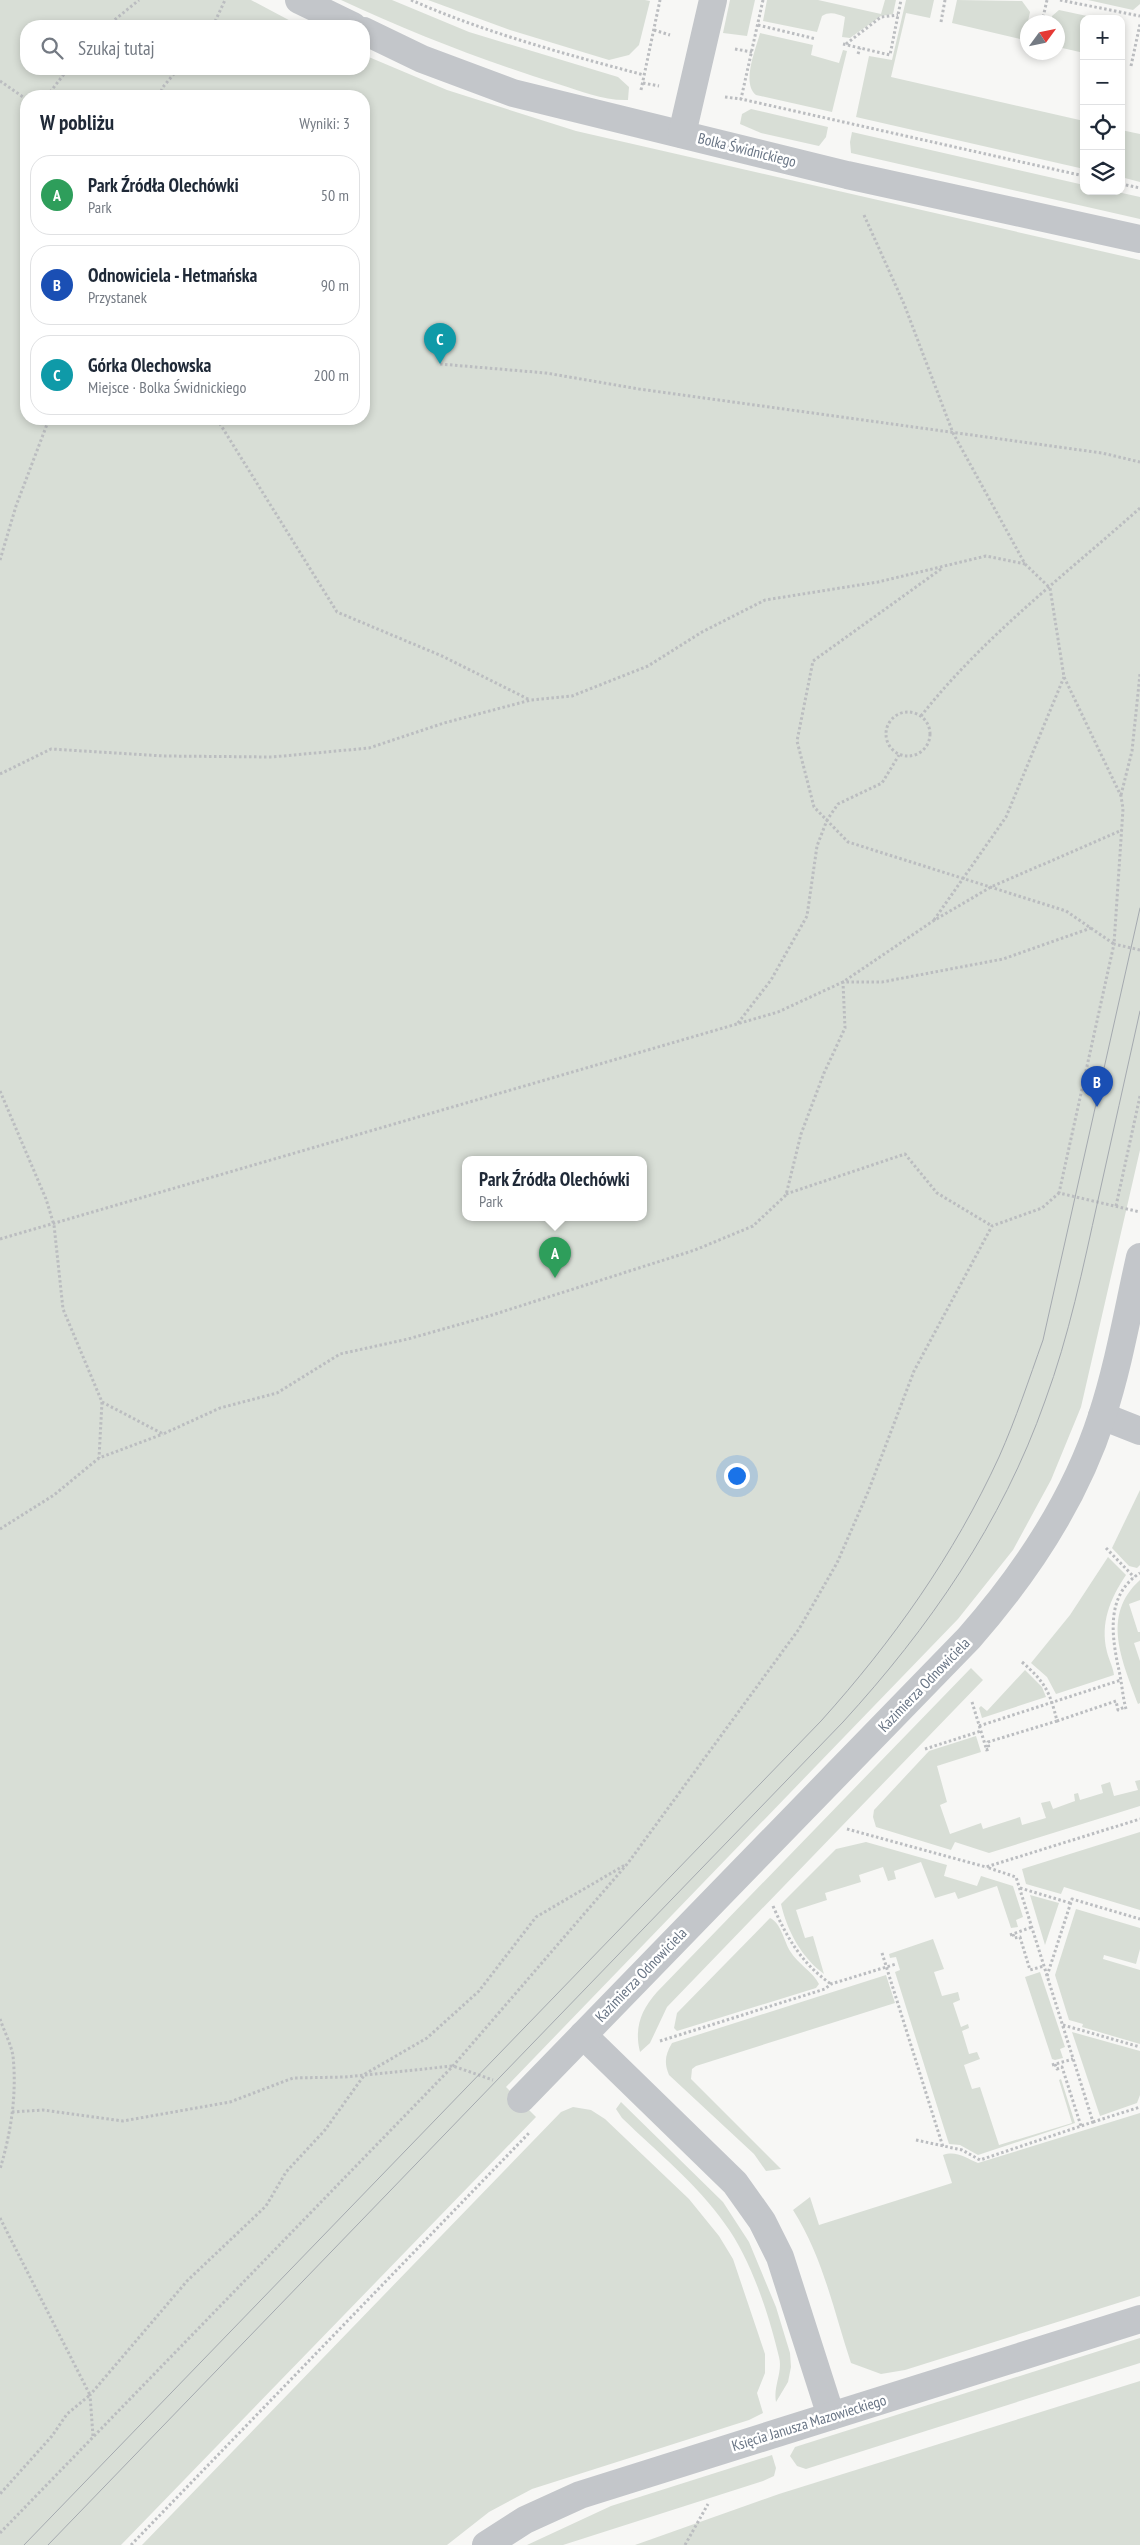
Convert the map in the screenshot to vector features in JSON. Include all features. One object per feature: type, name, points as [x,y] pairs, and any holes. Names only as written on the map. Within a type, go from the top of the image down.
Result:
[{"type":"street","points":[[299,0],[341,20]]},
{"type":"street","points":[[682,134],[712,0]]},
{"type":"street","name":"Bolka Świdnickiego","points":[[370,34],[422,59],[513,93],[847,175],[1140,239]]},
{"type":"street","name":"Kazimierza Odnowiciela","points":[[521,2098],[969,1638],[1007,1595],[1065,1505],[1102,1416],[1140,1258]]},
{"type":"street","points":[[1102,1416],[1140,1431]]},
{"type":"street","name":"Kazimierza Odnowiciela","points":[[583,2035],[722,2170],[762,2221],[780,2257],[831,2416]]},
{"type":"street","name":"Księcia Janusza Mazowieckiego","points":[[486,2545],[526,2520],[580,2495],[1140,2319]]},
{"type":"path","points":[[115,20],[139,0]]},
{"type":"path","points":[[216,20],[225,0]]},
{"type":"path","points":[[411,0],[440,13],[529,44],[644,75]]},
{"type":"path","points":[[633,124],[660,0]]},
{"type":"path","points":[[763,0],[742,99],[1080,175]]},
{"type":"path","points":[[898,15],[881,17],[845,44],[890,55],[898,15],[901,0]]},
{"type":"path","points":[[941,22],[945,0]]},
{"type":"path","points":[[1044,15],[1047,0]]},
{"type":"path","points":[[1060,0],[1140,16]]},
{"type":"path","points":[[1131,66],[1140,24]]},
{"type":"path","points":[[758,25],[816,39]]},
{"type":"path","points":[[858,54],[860,48]]},
{"type":"path","points":[[52,90],[63,75]]},
{"type":"path","points":[[162,90],[173,75]]},
{"type":"path","points":[[0,81],[20,95]]},
{"type":"path","points":[[0,2533],[453,2066],[628,1863],[799,1629],[837,1563],[868,1492],[914,1371],[992,1226],[1042,1208],[1059,1194],[1114,944],[1123,809],[1121,796],[1064,677],[1050,588],[1025,564],[953,433],[904,304],[847,175]]},
{"type":"path","points":[[1125,185],[1140,188]]},
{"type":"path","points":[[440,364],[546,373],[639,389],[1093,452],[1140,462]]},
{"type":"path","points":[[0,560],[16,506],[47,425]]},
{"type":"path","points":[[221,425],[337,612],[442,656],[530,700]]},
{"type":"path","points":[[922,716],[950,680],[983,646],[1140,508]]},
{"type":"path","points":[[0,774],[51,749],[164,756],[272,757],[369,748],[444,723],[530,700],[572,696],[648,666],[702,632],[765,600],[878,582],[944,568],[986,556],[1025,564]]},
{"type":"path","points":[[944,568],[813,661],[797,741],[814,807],[848,842],[1066,911],[1114,944],[1140,950]]},
{"type":"path","points":[[1121,796],[1132,751],[1140,674]]},
{"type":"path","points":[[933,921],[1006,817],[1064,677]]},
{"type":"path","points":[[904,712],[913,712],[922,716],[930,726],[930,740],[923,751],[912,757],[899,755],[890,747],[886,735],[889,723],[895,716],[904,712]]},
{"type":"path","points":[[738,1023],[771,980],[807,916],[817,846],[826,820],[838,804],[882,783],[899,755]]},
{"type":"path","points":[[0,1239],[54,1225],[778,1012],[843,982],[933,921],[991,887],[1122,830]]},
{"type":"path","points":[[843,982],[882,982],[1002,959],[1091,928]]},
{"type":"path","points":[[786,1195],[801,1134],[824,1073],[845,1028],[843,982]]},
{"type":"path","points":[[0,1090],[46,1199],[54,1225],[63,1309],[102,1402],[99,1458]]},
{"type":"path","points":[[1116,1206],[1140,1096]]},
{"type":"path","points":[[0,1529],[54,1495],[99,1458],[162,1434],[220,1408],[277,1393],[340,1354],[408,1339],[488,1316],[695,1250],[753,1226],[786,1195],[905,1154],[937,1193],[992,1226]]},
{"type":"path","points":[[1059,1194],[1140,1212]]},
{"type":"path","points":[[102,1402],[162,1434]]},
{"type":"path","points":[[1106,1548],[1134,1577]]},
{"type":"path","points":[[972,1702],[987,1751],[990,1749],[988,1742],[1116,1702],[1118,1710],[1126,1708],[1113,1648],[1113,1618],[1116,1602],[1134,1577],[1140,1573]]},
{"type":"path","points":[[1022,1662],[1043,1680],[1057,1721]]},
{"type":"path","points":[[979,1726],[1121,1680]]},
{"type":"path","points":[[925,1749],[981,1731]]},
{"type":"path","points":[[986,1868],[1140,1819]]},
{"type":"path","points":[[848,1829],[1016,1877],[1093,2122]]},
{"type":"path","points":[[0,2494],[52,2436],[68,2414],[90,2395],[187,2281],[266,2206],[286,2172],[325,2130],[364,2074],[434,2032],[479,1991],[536,1917],[628,1863]]},
{"type":"path","points":[[1020,1888],[1070,1903]]},
{"type":"path","points":[[1047,1976],[1072,1899],[1140,1919]]},
{"type":"path","points":[[773,1906],[796,1952],[811,1969],[831,1984]]},
{"type":"path","points":[[1032,1927],[1011,1934],[1014,1938],[1020,1937],[1030,1970],[1044,1966]]},
{"type":"path","points":[[882,1954],[943,2147]]},
{"type":"path","points":[[660,2041],[825,1989],[831,1984],[896,1964]]},
{"type":"path","points":[[0,2019],[13,2055],[12,2112],[8,2143],[0,2169]]},
{"type":"path","points":[[1063,2025],[1140,2047]]},
{"type":"path","points":[[1073,2058],[1054,2065],[1057,2069],[1062,2067],[1081,2126]]},
{"type":"path","points":[[12,2112],[43,2110],[123,2121],[230,2102],[293,2078],[453,2066],[509,2087],[542,2120],[131,2545]]},
{"type":"path","points":[[916,2140],[962,2150],[980,2160],[1140,2107]]},
{"type":"path","points":[[0,2218],[90,2395],[93,2436]]},
{"type":"path","points":[[685,2545],[708,2504]]},
{"type":"shaded area","points":[[0,0],[251,0],[289,20],[20,20],[20,75],[370,75],[370,58],[447,90],[576,131],[1140,260],[1140,1150],[1081,1407],[1051,1480],[1013,1550],[958,1619],[506,2087],[536,2117],[121,2545],[0,2545]]},
{"type":"shaded area","points":[[341,0],[392,0],[469,32],[618,77],[629,87],[628,100],[610,99],[593,95],[503,66],[394,24]]},
{"type":"shaded area","points":[[428,0],[650,1],[639,45],[629,55],[609,60],[510,30]]},
{"type":"shaded area","points":[[730,0],[755,0],[747,36],[723,33]]},
{"type":"shaded area","points":[[767,0],[818,0],[881,14],[885,0],[896,0],[893,14],[881,16],[850,38],[842,37],[845,17],[831,13],[822,16],[817,32],[763,21]]},
{"type":"shaded area","points":[[906,0],[934,0],[930,18],[906,13],[891,77],[1080,120],[1080,168],[856,117],[869,56],[892,60]]},
{"type":"shaded area","points":[[957,0],[1022,1],[1030,12],[1029,15],[1020,15],[1020,39],[952,23]]},
{"type":"shaded area","points":[[1088,0],[1140,0],[1140,4],[1133,10]]},
{"type":"shaded area","points":[[1059,10],[1082,15],[1080,15],[1080,52],[1065,49],[1065,15],[1053,15]]},
{"type":"shaded area","points":[[760,33],[813,45],[811,55],[839,63],[843,50],[847,51],[832,112],[756,95],[752,90],[750,74]]},
{"type":"shaded area","points":[[751,109],[828,127],[826,137],[819,146],[761,133],[740,124],[742,114]]},
{"type":"shaded area","points":[[1125,131],[1140,134],[1140,182],[1125,178]]},
{"type":"shaded area","points":[[852,132],[1080,184],[1080,195],[1125,194],[1140,197],[1140,219],[851,153],[850,142]]},
{"type":"shaded area","points":[[1140,1490],[1140,1565],[1137,1568],[1129,1566],[1112,1548]]},
{"type":"shaded area","points":[[1108,1557],[1126,1575],[1111,1602],[1106,1621],[1105,1641],[1114,1675],[1056,1694],[1047,1677],[1031,1663],[1070,1615]]},
{"type":"shaded area","points":[[1140,1580],[1140,1600],[1129,1604],[1138,1632],[1140,1632],[1140,1641],[1134,1643],[1140,1661],[1140,1703],[1138,1704],[1121,1656],[1118,1624],[1121,1609],[1128,1594]]},
{"type":"shaded area","points":[[971,1668],[983,1680],[667,2007],[650,2043],[640,2052],[638,2035],[640,2020],[657,1992]]},
{"type":"shaded area","points":[[1025,1670],[1042,1687],[1046,1697],[982,1718],[979,1708],[981,1706],[987,1711]]},
{"type":"shaded area","points":[[976,1736],[981,1752],[937,1766],[947,1802],[940,1805],[950,1834],[981,1823],[983,1829],[1020,1817],[1022,1825],[1046,1818],[1041,1803],[1050,1801],[1053,1809],[1075,1801],[1074,1794],[1078,1793],[1080,1800],[1103,1793],[1101,1785],[1110,1782],[1114,1796],[1138,1790],[1135,1781],[1140,1780],[1140,1806],[989,1853],[955,1842],[951,1850],[876,1827],[873,1817],[874,1810],[929,1751]]},
{"type":"shaded area","points":[[1140,1832],[1140,1910],[1064,1887],[1061,1894],[1026,1884],[1022,1869]]},
{"type":"shaded area","points":[[866,1842],[947,1865],[944,1876],[977,1886],[981,1876],[1013,1886],[1023,1917],[1016,1920],[1018,1927],[1011,1928],[997,1886],[958,1899],[955,1892],[935,1898],[921,1862],[894,1871],[896,1879],[888,1881],[883,1867],[859,1875],[861,1882],[825,1893],[827,1900],[796,1910],[805,1938],[813,1936],[824,1974],[816,1968],[796,1943],[787,1924],[781,1904],[836,1849]]},
{"type":"shaded area","points":[[1030,1895],[1059,1903],[1045,1945]]},
{"type":"shaded area","points":[[1076,1909],[1140,1928],[1140,1949],[1136,1964],[1104,1955],[1103,1959],[1140,1970],[1140,2044],[1082,2027],[1083,2024],[1069,2020],[1055,1975]]},
{"type":"shaded area","points":[[770,1918],[780,1928],[793,1956],[819,1984],[816,1988],[677,2031],[674,2028],[677,2013]]},
{"type":"shaded area","points":[[933,1939],[944,1969],[934,1972],[942,1996],[958,1992],[960,2000],[953,2003],[961,2027],[968,2024],[969,2028],[962,2031],[969,2054],[977,2052],[980,2059],[964,2065],[972,2089],[980,2087],[999,2145],[1072,2123],[1059,2080],[1061,2079],[1075,2123],[978,2155],[960,2145],[949,2144],[895,1972],[900,1970],[896,1957],[890,1958],[889,1954]]},
{"type":"shaded area","points":[[1040,1972],[1065,2047],[1060,2049],[1063,2058],[1055,2060],[1052,2059],[1025,1977]]},
{"type":"shaded area","points":[[886,1975],[895,2003],[696,2066],[692,2069],[691,2079],[781,2169],[766,2171],[754,2154],[669,2075],[666,2059],[672,2043]]},
{"type":"shaded area","points":[[1072,2032],[1140,2051],[1140,2095],[1137,2103],[1100,2116]]},
{"type":"shaded area","points":[[621,2102],[723,2202],[749,2242],[776,2307],[790,2353],[791,2367],[788,2382],[776,2402],[775,2396],[780,2368],[779,2357],[758,2288],[743,2254],[725,2224],[702,2195],[622,2118],[616,2109]]},
{"type":"shaded area","points":[[573,2107],[591,2110],[605,2119],[689,2199],[719,2236],[733,2259],[765,2354],[765,2373],[757,2393],[763,2413],[749,2420],[532,2489],[489,2512],[447,2545],[142,2545],[561,2112]]},
{"type":"shaded area","points":[[1140,2113],[1140,2296],[905,2370],[881,2374],[851,2363],[820,2266],[793,2210],[810,2197],[819,2225],[952,2183],[943,2155],[957,2154],[978,2163]]},
{"type":"shaded area","points":[[1140,2338],[1140,2363],[806,2469],[797,2466],[790,2456],[795,2447]]},
{"type":"shaded area","points":[[1140,2381],[1140,2545],[635,2545],[779,2494]]},
{"type":"shaded area","points":[[772,2455],[776,2468],[774,2476],[763,2481],[563,2545],[527,2545],[611,2506]]},
{"type":"tram line","points":[[24,2545],[821,1721],[873,1660],[920,1596],[962,1528],[999,1457],[1017,1414],[1043,1340],[1140,908]]},
{"type":"tram line","points":[[48,2545],[843,1722],[875,1686],[933,1611],[985,1531],[1007,1489],[1028,1446],[1054,1376],[1081,1276],[1140,1011]]},
{"type":"place","name":"Górka Olechowska","points":[[440,364]]},
{"type":"place","name":"Odnowiciela - Hetmańska","points":[[1097,1107]]},
{"type":"place","name":"Park Źródła Olechówki","points":[[555,1278]]}]
